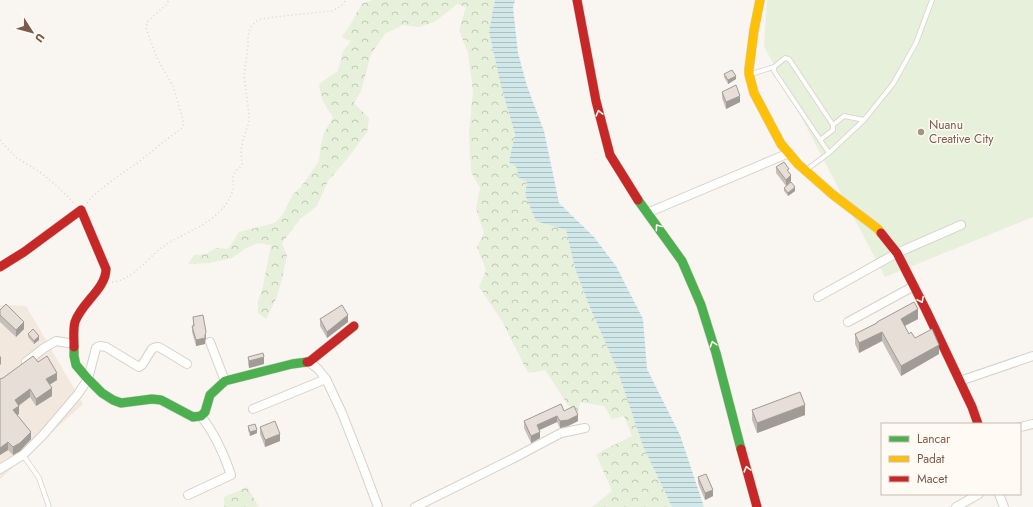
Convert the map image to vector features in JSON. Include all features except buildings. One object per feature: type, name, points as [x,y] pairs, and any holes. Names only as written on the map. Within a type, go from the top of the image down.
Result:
[{"type":"street","points":[[577,0],[596,101],[610,155],[636,197],[682,261],[701,305],[716,353],[757,507]]},
{"type":"street","points":[[760,0],[754,30],[749,74],[759,105],[781,144],[798,164],[832,194],[878,229],[897,253],[960,381],[978,423]]},
{"type":"street","points":[[647,212],[790,153]]},
{"type":"street","points":[[0,267],[24,252],[81,210],[106,269],[106,274],[102,283],[83,307],[74,322],[74,356],[76,365],[102,392],[118,402],[152,399],[161,400],[193,417],[201,416],[205,412],[210,395],[225,381],[292,364],[309,362],[354,326]]},
{"type":"street","points":[[818,297],[897,253],[961,225]]},
{"type":"street","points":[[848,322],[914,286]]},
{"type":"street","points":[[18,368],[56,341],[74,344]]},
{"type":"street","points":[[210,342],[225,381]]},
{"type":"street","points":[[0,469],[23,455],[78,394],[88,379],[96,348],[99,346],[106,347],[139,367],[154,347],[159,347],[187,364]]},
{"type":"street","points":[[960,381],[1033,356]]},
{"type":"street","points":[[309,362],[318,369],[326,379],[345,421],[378,507]]},
{"type":"street","points":[[253,409],[326,379]]},
{"type":"street","points":[[188,494],[231,475],[224,456],[210,427],[201,416]]},
{"type":"street","points":[[1021,427],[1033,424]]},
{"type":"street","points":[[415,507],[561,433],[584,428]]},
{"type":"street","points":[[956,507],[977,495]]},
{"type":"street","points":[[999,495],[1004,507]]},
{"type":"lane","points":[[805,170],[829,153],[864,120],[893,84],[916,43],[932,0]]},
{"type":"lane","points":[[749,74],[774,67],[785,58],[789,59],[833,125],[833,130],[820,140]]},
{"type":"lane","points":[[774,67],[774,72],[829,153]]},
{"type":"lane","points":[[833,125],[844,116],[864,120]]},
{"type":"lane","points":[[23,455],[40,478],[49,507]]},
{"type":"path","points":[[0,140],[17,158],[40,172],[58,187],[81,210],[94,195],[182,128],[183,120],[173,86],[158,60],[146,27],[148,21],[166,5],[169,0]]},
{"type":"path","points":[[102,283],[115,282],[132,274],[166,245],[201,226],[220,212],[229,201],[233,189],[233,174],[242,166],[241,150],[249,122],[244,74],[248,36],[250,28],[255,22],[261,19],[332,11],[341,6],[346,0]]},
{"type":"shaded area","points":[[0,305],[26,306],[83,404],[0,479]]},
{"type":"green space","points":[[373,0],[495,0],[489,33],[501,86],[515,134],[509,162],[517,168],[518,177],[527,182],[525,195],[536,221],[566,230],[575,268],[588,303],[617,369],[643,446],[672,507],[592,507],[612,491],[596,454],[632,436],[624,416],[612,419],[604,406],[580,402],[578,413],[568,405],[545,370],[528,373],[502,321],[479,287],[486,270],[477,247],[484,233],[476,208],[480,188],[471,172],[469,132],[473,91],[468,53],[459,30],[466,7],[457,4],[434,22],[419,27],[403,25],[385,34],[371,54],[361,91],[354,103],[369,118],[367,132],[328,181],[317,206],[300,219],[282,243],[287,256],[277,297],[266,319],[258,313],[258,301],[263,286],[271,245],[258,243],[246,248],[232,258],[209,263],[188,264],[194,255],[206,254],[216,248],[228,249],[239,232],[275,223],[283,214],[293,194],[301,187],[319,161],[324,133],[333,117],[323,101],[319,84],[338,71],[343,51],[351,41],[342,37],[363,3]]},
{"type":"green space","name":"Nuanu Creative City","points":[[767,0],[1033,0],[1033,217],[885,277],[764,46]]},
{"type":"green space","points":[[247,487],[259,507],[224,507],[224,497]]},
{"type":"water","points":[[495,0],[515,0],[513,8],[518,53],[527,86],[544,131],[559,203],[594,237],[616,266],[643,319],[647,369],[680,435],[704,507],[672,507],[643,446],[617,369],[588,303],[575,268],[566,230],[536,221],[525,195],[527,182],[518,177],[517,168],[509,162],[515,134],[501,86],[489,32]]},
{"type":"traffic: fast","points":[[638,200],[682,261],[701,305],[716,353],[741,449]]},
{"type":"traffic: fast","points":[[74,347],[76,365],[102,393],[113,400],[121,403],[152,399],[161,400],[193,417],[201,416],[205,412],[210,395],[225,381],[292,364],[307,362]]},
{"type":"traffic: slow","points":[[760,0],[754,30],[749,69],[754,93],[781,144],[798,164],[832,194],[878,229],[881,233]]},
{"type":"traffic: jam","points":[[577,0],[596,101],[610,155],[638,200]]},
{"type":"traffic: jam","points":[[0,267],[24,252],[81,210],[106,269],[105,276],[98,290],[82,309],[75,322],[74,347]]},
{"type":"traffic: jam","points":[[881,233],[897,253],[926,310],[972,407],[978,423]]},
{"type":"traffic: jam","points":[[307,362],[309,362],[354,326]]},
{"type":"traffic: jam","points":[[741,449],[757,507]]},
{"type":"place","name":"Nuanu Creative City","points":[[921,132]]}]
